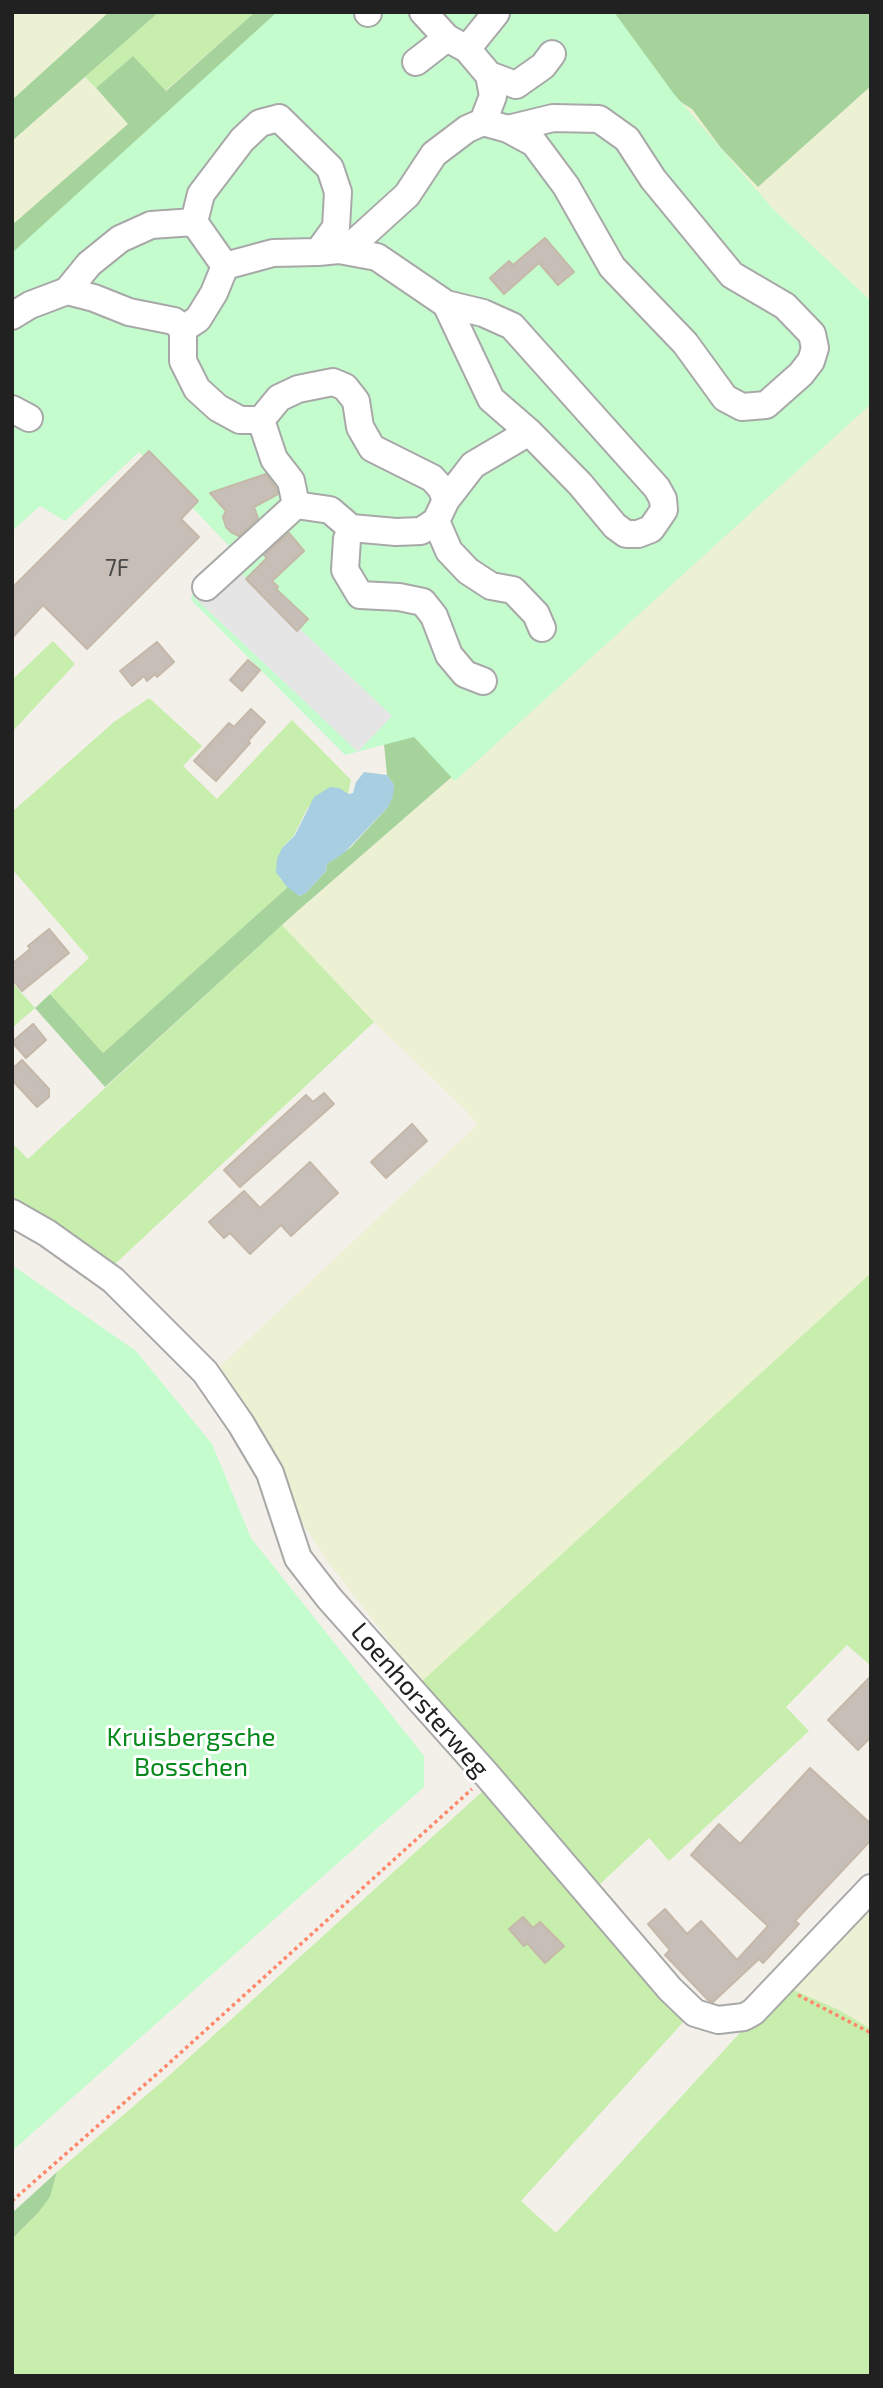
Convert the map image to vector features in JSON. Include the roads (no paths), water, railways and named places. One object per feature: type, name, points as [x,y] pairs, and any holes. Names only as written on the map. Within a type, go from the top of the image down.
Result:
[{"type":"street","points":[[423,12],[489,75],[516,85],[543,66],[552,54]]},
{"type":"street","points":[[416,62],[457,43],[496,13]]},
{"type":"street","points":[[489,75],[495,125]]},
{"type":"street","points":[[225,266],[194,222],[201,194],[242,140],[260,123],[279,118],[330,168],[338,192],[337,227],[328,251]]},
{"type":"street","points":[[328,251],[353,244],[407,195],[434,154],[467,130],[495,125],[553,118],[599,119],[627,139],[653,179],[732,275],[785,306],[812,334],[815,348],[811,361],[801,374],[766,405],[742,407],[725,398],[685,343],[612,267],[566,186],[534,143],[495,125]]},
{"type":"street","points":[[12,316],[30,305],[67,291],[89,264],[120,239],[151,225],[194,222]]},
{"type":"street","points":[[225,266],[272,253],[328,251],[377,257],[446,304],[483,313],[512,327],[657,488],[663,499],[664,510],[651,529],[638,534],[626,534],[615,526],[580,484],[529,432],[491,399],[446,304]]},
{"type":"street","points":[[183,329],[198,319],[214,293],[225,266]]},
{"type":"street","points":[[67,291],[129,312],[174,321],[183,329],[183,361],[197,389],[218,408],[240,420],[261,420]]},
{"type":"street","points":[[261,420],[279,398],[298,388],[333,382],[345,387],[355,401],[360,427],[372,448],[432,478],[441,488],[441,510],[449,551],[468,571],[491,586],[513,590],[536,614],[542,628]]},
{"type":"street","points":[[261,420],[274,459],[291,481],[296,505]]},
{"type":"street","points":[[206,587],[296,505],[330,509],[351,528],[421,531],[441,510],[473,465],[529,432]]},
{"type":"street","points":[[351,528],[347,539],[345,570],[360,595],[399,597],[424,602],[434,615],[449,655],[465,674],[483,681]]},
{"type":"street","name":"Loenhorsterweg","points":[[12,1213],[47,1233],[113,1280],[205,1373],[241,1424],[270,1473],[298,1558],[329,1598],[487,1775],[670,1989],[695,2012],[718,2020],[744,2017],[753,2012],[871,1888]]},
{"type":"water","points":[[364,772],[387,775],[394,785],[388,807],[344,853],[327,864],[326,871],[306,893],[299,896],[286,886],[276,872],[277,859],[282,848],[295,835],[314,797],[330,787],[353,793],[356,782]]},
{"type":"park label","name":"Kruisbergsche Bosschen","points":[[191,1752]]}]
